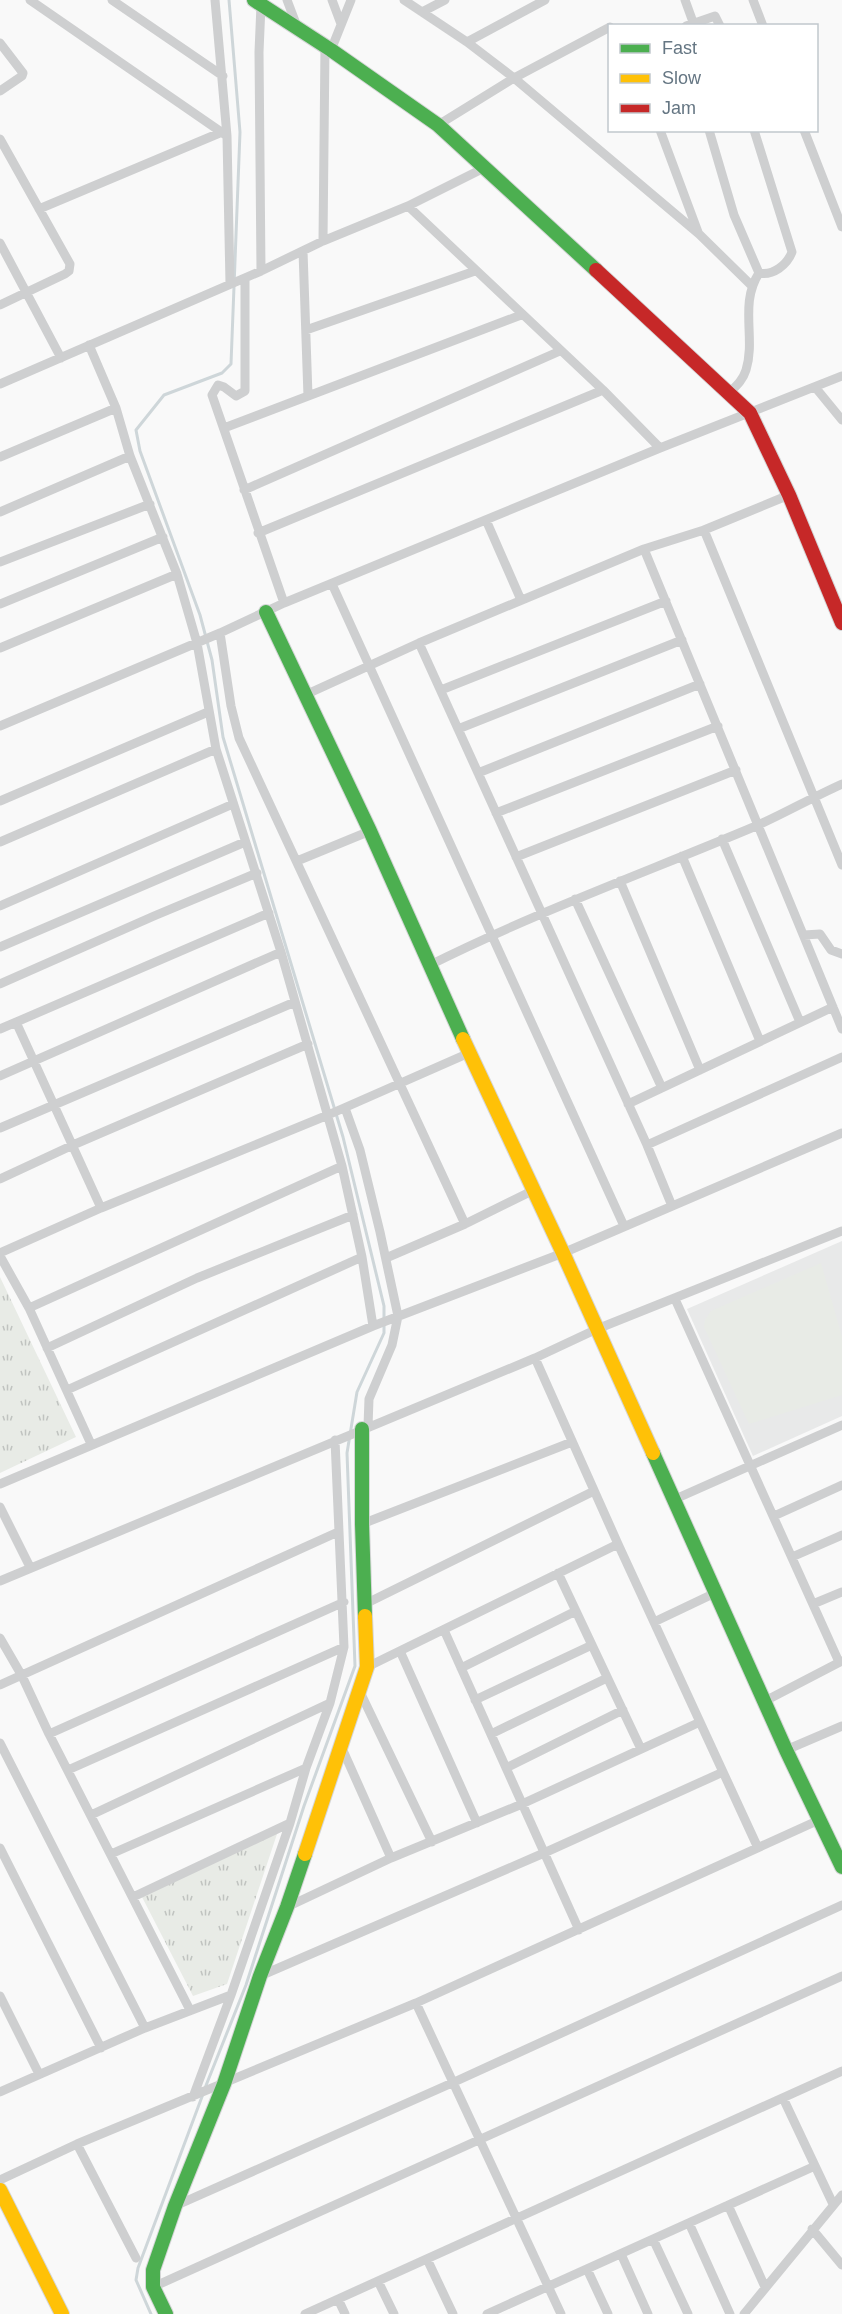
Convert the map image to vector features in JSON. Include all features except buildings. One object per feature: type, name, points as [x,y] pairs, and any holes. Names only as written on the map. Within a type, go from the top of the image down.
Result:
[{"type":"street","points":[[30,0],[225,134]]},
{"type":"street","points":[[112,0],[223,76]]},
{"type":"street","points":[[214,0],[223,76],[230,284]]},
{"type":"street","points":[[287,0],[298,29]]},
{"type":"street","points":[[332,0],[341,24]]},
{"type":"street","points":[[323,241],[328,49],[351,0]]},
{"type":"street","points":[[404,0],[514,78],[699,234],[752,286]]},
{"type":"street","points":[[422,12],[445,0]]},
{"type":"street","points":[[466,42],[545,0]]},
{"type":"street","points":[[685,0],[689,24],[715,16],[719,24]]},
{"type":"street","points":[[753,0],[762,24]]},
{"type":"street","points":[[257,2],[438,125],[486,166],[750,412],[789,495],[842,623]]},
{"type":"street","points":[[257,2],[261,271]]},
{"type":"street","points":[[438,125],[514,78],[608,28]]},
{"type":"street","points":[[0,43],[22,73],[19,78],[0,91]]},
{"type":"street","points":[[661,132],[699,234]]},
{"type":"street","points":[[710,132],[734,215],[759,273]]},
{"type":"street","points":[[755,132],[792,252],[780,267],[764,274],[759,273]]},
{"type":"street","points":[[805,132],[842,227]]},
{"type":"street","points":[[39,209],[225,134]]},
{"type":"street","points":[[0,138],[68,257],[70,268],[65,274],[0,305]]},
{"type":"street","points":[[0,384],[261,271],[323,241],[408,206],[486,166]]},
{"type":"street","points":[[408,206],[475,272],[603,390],[660,448]]},
{"type":"street","points":[[0,243],[2,254],[27,293],[61,358]]},
{"type":"street","points":[[303,251],[308,396]]},
{"type":"street","points":[[306,330],[475,272]]},
{"type":"street","points":[[729,393],[741,381],[746,370],[748,296],[759,273]]},
{"type":"street","points":[[245,278],[245,391],[237,396],[218,385],[212,395],[284,603]]},
{"type":"street","points":[[224,428],[521,315]]},
{"type":"street","points":[[89,345],[116,408],[130,456],[177,574],[197,643],[216,749],[257,873],[328,1115],[342,1166],[377,1324]]},
{"type":"street","points":[[244,490],[560,351]]},
{"type":"street","points":[[0,726],[197,643],[284,603],[660,448],[842,376]]},
{"type":"street","points":[[815,387],[842,420]]},
{"type":"street","points":[[258,533],[603,390]]},
{"type":"street","points":[[0,457],[116,408]]},
{"type":"street","points":[[0,512],[130,456]]},
{"type":"street","points":[[305,694],[419,643],[645,549],[704,530],[789,495]]},
{"type":"street","points":[[0,562],[150,504]]},
{"type":"street","points":[[486,520],[521,600]]},
{"type":"street","points":[[704,530],[842,865]]},
{"type":"street","points":[[0,604],[163,537]]},
{"type":"street","points":[[645,549],[842,1029]]},
{"type":"street","points":[[0,648],[177,574]]},
{"type":"street","points":[[332,584],[624,1226]]},
{"type":"street","points":[[441,690],[666,601]]},
{"type":"street","points":[[266,612],[563,1253],[786,1750],[842,1867]]},
{"type":"street","points":[[220,633],[231,706],[239,738],[465,1224]]},
{"type":"street","points":[[458,729],[682,640]]},
{"type":"street","points":[[419,643],[647,1145],[672,1206]]},
{"type":"street","points":[[478,773],[700,684]]},
{"type":"street","points":[[0,801],[208,712]]},
{"type":"street","points":[[496,813],[718,726]]},
{"type":"street","points":[[0,842],[216,749]]},
{"type":"street","points":[[516,857],[736,770]]},
{"type":"street","points":[[430,965],[541,912],[759,825],[813,796],[842,784]]},
{"type":"street","points":[[0,906],[233,804]]},
{"type":"street","points":[[297,861],[369,831]]},
{"type":"street","points":[[722,839],[800,1022]]},
{"type":"street","points":[[0,947],[245,842]]},
{"type":"street","points":[[682,856],[760,1041]]},
{"type":"street","points":[[0,984],[257,873]]},
{"type":"street","points":[[620,881],[700,1070]]},
{"type":"street","points":[[575,899],[662,1088]]},
{"type":"street","points":[[0,1029],[269,913]]},
{"type":"street","points":[[804,934],[820,934],[831,950],[842,954]]},
{"type":"street","points":[[0,1076],[281,952]]},
{"type":"street","points":[[0,1128],[295,1002]]},
{"type":"street","points":[[628,1104],[833,1007]]},
{"type":"street","points":[[16,1022],[101,1208]]},
{"type":"street","points":[[0,1179],[73,1145],[308,1044]]},
{"type":"street","points":[[91,1444],[29,1308],[0,1254],[101,1208],[345,1108],[470,1053]]},
{"type":"street","points":[[647,1145],[842,1057]]},
{"type":"street","points":[[166,2314],[153,2287],[152,2274],[175,2206],[224,2084],[260,1977],[287,1907],[367,1667],[362,1524],[365,1428],[369,1399],[392,1344],[395,1317],[386,1258],[360,1150],[345,1108]]},
{"type":"street","points":[[0,1484],[377,1324],[563,1253],[842,1133]]},
{"type":"street","points":[[29,1308],[342,1166]]},
{"type":"street","points":[[386,1258],[465,1224],[534,1190]]},
{"type":"street","points":[[47,1348],[197,1278],[352,1215]]},
{"type":"street","points":[[0,1581],[535,1358],[597,1329],[842,1231]]},
{"type":"street","points":[[67,1390],[362,1257]]},
{"type":"street","points":[[675,1299],[840,1662],[765,1701]]},
{"type":"street","points":[[535,1358],[758,1848]]},
{"type":"street","points":[[673,1500],[842,1425]]},
{"type":"street","points":[[193,2097],[290,1823],[306,1768],[330,1703],[344,1647],[344,1602],[338,1532],[335,1440]]},
{"type":"street","points":[[362,1524],[572,1442]]},
{"type":"street","points":[[774,1516],[842,1485]]},
{"type":"street","points":[[364,1604],[594,1491]]},
{"type":"street","points":[[0,1507],[30,1567]]},
{"type":"street","points":[[0,1685],[338,1532]]},
{"type":"street","points":[[792,1557],[842,1535]]},
{"type":"street","points":[[367,1667],[618,1544]]},
{"type":"street","points":[[558,1573],[641,1749]]},
{"type":"street","points":[[813,1604],[842,1592]]},
{"type":"street","points":[[654,1622],[715,1593]]},
{"type":"street","points":[[49,1734],[344,1602]]},
{"type":"street","points":[[461,1668],[576,1611]]},
{"type":"street","points":[[444,1630],[579,1930]]},
{"type":"street","points":[[0,1638],[22,1676],[49,1734],[190,2010]]},
{"type":"street","points":[[475,1700],[592,1645]]},
{"type":"street","points":[[68,1770],[344,1647]]},
{"type":"street","points":[[400,1651],[477,1823]]},
{"type":"street","points":[[491,1734],[607,1678]]},
{"type":"street","points":[[360,1692],[432,1842]]},
{"type":"street","points":[[91,1815],[330,1703]]},
{"type":"street","points":[[506,1768],[623,1710]]},
{"type":"street","points":[[287,1907],[391,1858],[522,1804],[700,1722]]},
{"type":"street","points":[[786,1750],[842,1726]]},
{"type":"street","points":[[0,1743],[145,2028]]},
{"type":"street","points":[[341,1746],[391,1858]]},
{"type":"street","points":[[111,1854],[306,1768]]},
{"type":"street","points":[[260,1977],[723,1772]]},
{"type":"street","points":[[0,2180],[77,2144],[416,2003],[819,1820]]},
{"type":"street","points":[[133,1897],[290,1823]]},
{"type":"street","points":[[0,1848],[101,2048]]},
{"type":"street","points":[[175,2206],[452,2083],[842,1905]]},
{"type":"street","points":[[153,2287],[479,2142],[842,1976]]},
{"type":"street","points":[[0,2092],[145,2028],[231,1995]]},
{"type":"street","points":[[0,1996],[39,2074]]},
{"type":"street","points":[[416,2003],[561,2314]]},
{"type":"street","points":[[305,2314],[842,2071]]},
{"type":"street","points":[[783,2098],[833,2204]]},
{"type":"street","points":[[77,2144],[136,2259]]},
{"type":"street","points":[[488,2314],[502,2311],[548,2287],[815,2166]]},
{"type":"street","points":[[0,2190],[62,2314]]},
{"type":"street","points":[[744,2314],[842,2195]]},
{"type":"street","points":[[728,2205],[765,2287]]},
{"type":"street","points":[[0,2209],[53,2314]]},
{"type":"street","points":[[689,2223],[730,2314]]},
{"type":"street","points":[[812,2229],[842,2265]]},
{"type":"street","points":[[653,2239],[688,2314]]},
{"type":"street","points":[[621,2254],[648,2314]]},
{"type":"street","points":[[427,2259],[453,2314]]},
{"type":"street","points":[[587,2269],[608,2314]]},
{"type":"street","points":[[378,2281],[394,2314]]},
{"type":"street","points":[[338,2299],[345,2314]]},
{"type":"shaded area","points":[[842,1241],[842,1416],[753,1456],[687,1309]]},
{"type":"green space","points":[[821,1263],[842,1337],[842,1395],[749,1424],[704,1327],[705,1320],[711,1311]]},
{"type":"green space","points":[[0,1277],[76,1437],[0,1473]]},
{"type":"green space","points":[[278,1831],[227,1984],[193,1996],[142,1897]]},
{"type":"waterway","points":[[205,2088],[246,1985],[304,1806],[355,1666],[347,1453],[357,1392],[384,1333],[384,1306],[343,1137],[223,737],[212,660],[200,615],[140,451],[136,430],[164,395],[222,373],[231,364],[240,132],[229,0]]},
{"type":"waterway","points":[[151,2314],[136,2280],[138,2268],[203,2094]]},
{"type":"traffic: fast","points":[[254,0],[331,50],[438,125],[596,270]]},
{"type":"traffic: fast","points":[[266,612],[370,831],[463,1039]]},
{"type":"traffic: fast","points":[[362,1429],[365,1616]]},
{"type":"traffic: fast","points":[[653,1453],[786,1750],[842,1867]]},
{"type":"traffic: fast","points":[[166,2314],[153,2287],[153,2270],[175,2206],[224,2084],[260,1976],[305,1854]]},
{"type":"traffic: slow","points":[[463,1039],[653,1453]]},
{"type":"traffic: slow","points":[[305,1854],[367,1667],[365,1616]]},
{"type":"traffic: slow","points":[[0,2190],[62,2314]]},
{"type":"traffic: jam","points":[[596,270],[750,413],[789,495],[842,623]]}]
